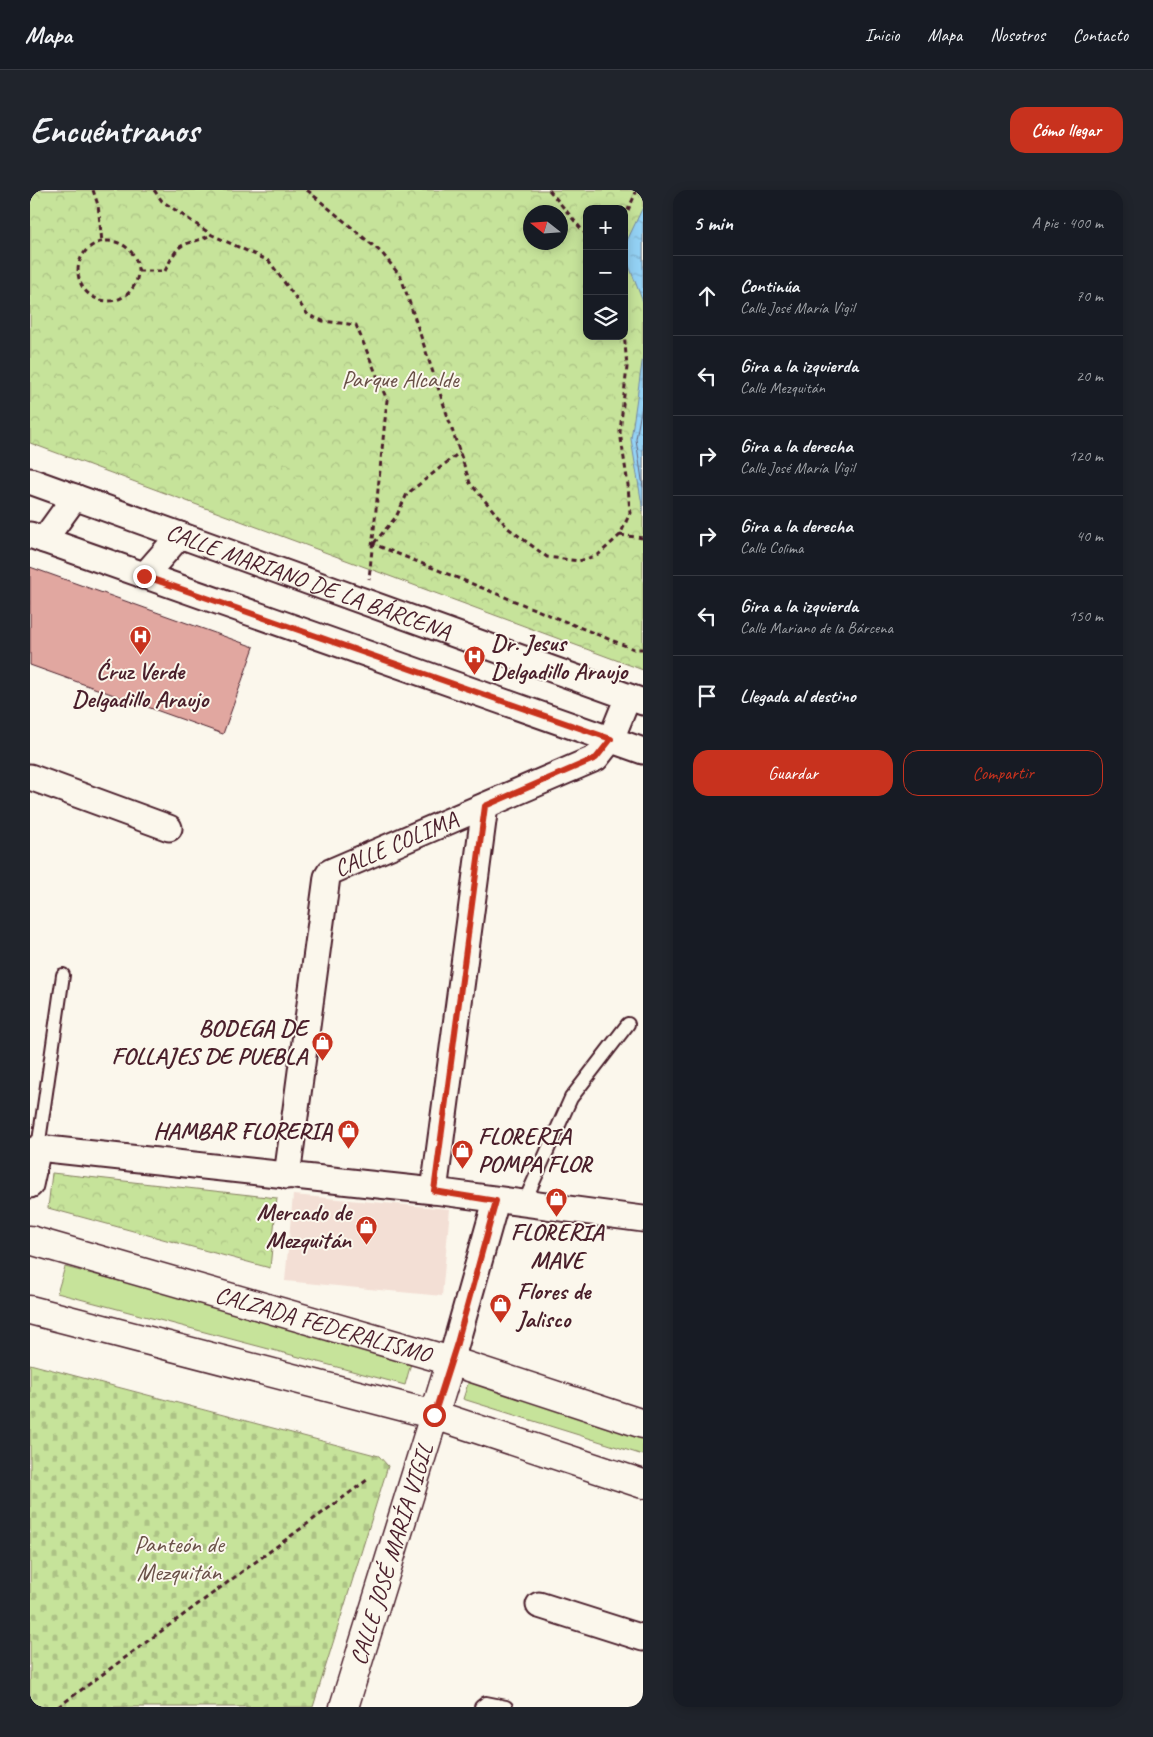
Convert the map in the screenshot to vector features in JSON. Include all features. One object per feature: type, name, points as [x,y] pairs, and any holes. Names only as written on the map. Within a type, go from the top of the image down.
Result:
[{"type":"main road","name":"CALZADA FEDERALISMO","points":[[30,1240],[451,1361],[643,1424]]},
{"type":"main road","points":[[30,1310],[434,1415],[643,1484]]},
{"type":"main road","name":"CALLE JOSÉ MARÍA VIGIL","points":[[344,1707],[451,1361]]},
{"type":"street","name":"CALLE MARIANO DE LA BÁRCENA","points":[[30,482],[635,699]]},
{"type":"street","points":[[37,538],[75,497]]},
{"type":"street","points":[[144,576],[180,535]]},
{"type":"street","name":"CALLE MARIANO DE LA BÁRCENA","points":[[37,538],[643,751]]},
{"type":"street","name":"CALLE COLIMA","points":[[287,1176],[327,877],[330,872],[596,758],[611,739],[635,699]]},
{"type":"street","points":[[30,777],[169,828]]},
{"type":"street","points":[[434,1191],[485,806]]},
{"type":"street","points":[[30,1185],[34,1148],[434,1191],[523,1205],[643,1219]]},
{"type":"street","name":"CALLE JOSÉ MARÍA VIGIL","points":[[451,1361],[496,1201]]},
{"type":"street","points":[[538,1605],[643,1638]]},
{"type":"lane","points":[[34,1148],[63,975]]},
{"type":"lane","points":[[523,1205],[571,1098],[628,1024]]},
{"type":"lane","points":[[482,1707],[486,1703],[506,1707]]},
{"type":"path","points":[[92,190],[98,205],[102,242]]},
{"type":"path","points":[[154,190],[162,201],[212,235],[269,261],[308,315],[323,321],[356,325],[387,400],[368,602]]},
{"type":"path","points":[[307,190],[382,253],[401,277],[470,483],[508,528],[548,557],[579,561],[598,555],[620,535],[630,513],[620,432],[626,367],[624,340]]},
{"type":"path","points":[[550,190],[583,231]]},
{"type":"path","points":[[628,210],[637,190]]},
{"type":"path","points":[[138,271],[165,271],[174,251],[184,243],[199,241],[212,235]]},
{"type":"path","points":[[102,242],[119,243],[129,250],[136,259],[138,271],[136,282],[129,292],[119,298],[108,301],[96,299],[87,292],[80,283],[78,271],[80,260],[87,250],[102,242]]},
{"type":"path","points":[[373,543],[396,517],[407,494],[460,452]]},
{"type":"path","points":[[620,535],[643,538]]},
{"type":"path","points":[[373,543],[616,642],[634,649],[643,649]]},
{"type":"path","points":[[58,1707],[367,1480]]},
{"type":"shaded area","name":"Mercado de Mezquitán","points":[[293,1195],[450,1209],[442,1296],[285,1281]]},
{"type":"green space","name":"Parque Alcalde","points":[[30,190],[643,190],[643,670],[30,443]]},
{"type":"green space","points":[[52,1173],[277,1198],[270,1268],[48,1208]]},
{"type":"green space","points":[[65,1267],[413,1356],[405,1385],[57,1293]]},
{"type":"green space","name":"Panteón de Mezquitán","points":[[30,1364],[379,1456],[388,1466],[313,1707],[30,1707]]},
{"type":"green space","points":[[471,1374],[643,1428],[643,1455],[463,1399]]},
{"type":"water","points":[[643,207],[643,302],[628,263],[628,239]]},
{"type":"water","points":[[643,356],[643,511],[631,439]]},
{"type":"building","name":"Ćruz Verde Delgadillo Araujo","points":[[30,567],[254,647],[223,734],[30,665]]},
{"type":"place","name":"Ćruz Verde Delgadillo Araujo","points":[[140,656]]},
{"type":"place","name":"Dr. Jesus Delgadillo Araujo","points":[[475,676]]},
{"type":"place","name":"BODEGA DE FOLLAJES DE PUEBLA","points":[[323,1061]]},
{"type":"place","name":"HAMBAR FLORERIA","points":[[348,1150]]},
{"type":"place","name":"FLORERIA POMPA FLOR","points":[[462,1169]]},
{"type":"place","name":"FLORERIA MAVE","points":[[557,1217]]},
{"type":"place","name":"Mercado de Mezquitán","points":[[367,1245]]},
{"type":"place","name":"Flores de Jalisco","points":[[501,1324]]},
{"type":"route","points":[[144,576],[611,739],[596,758],[485,806],[434,1191],[496,1201],[457,1343],[434,1415]]}]
